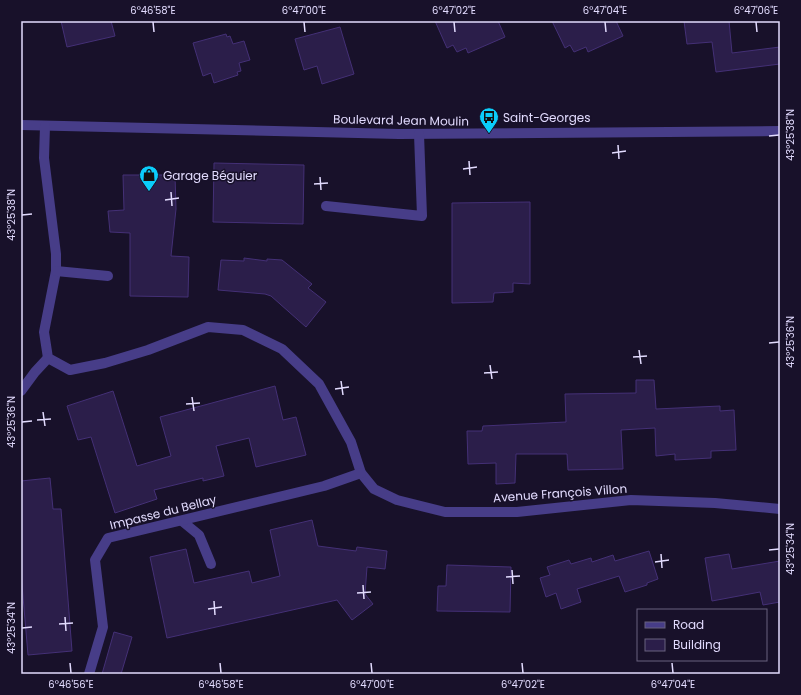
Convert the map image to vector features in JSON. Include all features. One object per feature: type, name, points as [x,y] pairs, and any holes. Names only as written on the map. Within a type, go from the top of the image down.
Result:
[{"type":"street","name":"Boulevard Jean Moulin","points":[[21,125],[419,134],[780,131]]},
{"type":"street","points":[[21,391],[48,358],[44,332],[56,271],[56,254],[44,158],[45,126]]},
{"type":"street","points":[[326,206],[422,216],[419,134]]},
{"type":"street","points":[[56,271],[108,276]]},
{"type":"street","name":"Avenue François Villon","points":[[48,358],[70,370],[105,363],[148,350],[208,327],[244,330],[282,349],[318,384],[351,442],[361,473],[374,489],[397,500],[445,512],[517,512],[631,500],[714,503],[780,509]]},
{"type":"street","name":"Impasse du Bellay","points":[[89,674],[103,627],[95,560],[108,538],[324,486],[361,473]]},
{"type":"street","points":[[182,521],[199,535],[210,564]]},
{"type":"building","points":[[61,21],[111,21],[115,36],[67,47]]},
{"type":"building","points":[[435,21],[498,21],[505,37],[468,53],[466,48],[457,52],[453,45],[447,48]]},
{"type":"building","points":[[552,21],[616,21],[623,36],[588,52],[586,47],[574,52],[570,45],[565,48]]},
{"type":"building","points":[[684,21],[729,21],[732,53],[780,47],[780,64],[716,72],[712,42],[687,44]]},
{"type":"building","points":[[340,27],[354,74],[322,84],[317,66],[304,70],[295,39]]},
{"type":"building","points":[[226,34],[227,37],[230,36],[233,44],[244,41],[250,60],[239,63],[241,71],[237,72],[238,75],[214,83],[211,73],[203,76],[193,43]]},
{"type":"building","points":[[214,163],[304,165],[303,224],[213,222]]},
{"type":"building","points":[[123,175],[175,175],[176,209],[171,256],[189,257],[188,297],[130,296],[130,233],[110,232],[108,211],[124,210]]},
{"type":"building","points":[[530,202],[530,284],[513,283],[513,292],[494,293],[493,302],[452,303],[452,203]]},
{"type":"building","points":[[244,258],[267,261],[267,259],[282,260],[312,284],[308,288],[326,302],[306,327],[271,296],[265,294],[218,290],[221,260],[244,261]]},
{"type":"building","points":[[636,380],[654,380],[656,409],[720,406],[720,411],[734,410],[736,450],[711,451],[711,458],[675,460],[675,454],[656,456],[655,428],[621,430],[623,469],[568,470],[567,454],[516,454],[515,483],[496,484],[496,463],[468,464],[467,431],[482,431],[483,426],[566,422],[565,394],[636,393]]},
{"type":"building","points":[[275,386],[283,420],[296,417],[306,455],[256,467],[249,438],[216,446],[224,476],[203,481],[203,478],[154,490],[157,499],[115,513],[91,437],[78,440],[67,406],[113,391],[137,466],[171,456],[160,417]]},
{"type":"building","points":[[50,478],[53,509],[61,509],[72,651],[28,655],[21,573],[21,481]]},
{"type":"building","points":[[312,520],[318,546],[356,551],[357,547],[387,551],[385,569],[367,567],[365,594],[373,604],[352,620],[337,600],[167,638],[150,557],[186,549],[194,583],[249,571],[252,583],[280,576],[270,530]]},
{"type":"building","points":[[649,551],[658,579],[647,583],[647,585],[625,592],[619,576],[577,589],[581,602],[561,609],[556,593],[546,597],[540,578],[550,575],[547,567],[569,560],[571,564],[591,558],[592,562],[613,555],[615,561]]},
{"type":"building","points":[[729,554],[732,569],[780,561],[780,602],[763,605],[760,592],[712,601],[705,558]]},
{"type":"building","points":[[447,565],[511,567],[510,612],[437,611],[438,586],[446,586]]},
{"type":"building","points":[[114,632],[132,637],[121,674],[102,674]]},
{"type":"place","name":"Saint-Georges","points":[[489,134]]},
{"type":"place","name":"Garage Béguier","points":[[149,192]]}]
